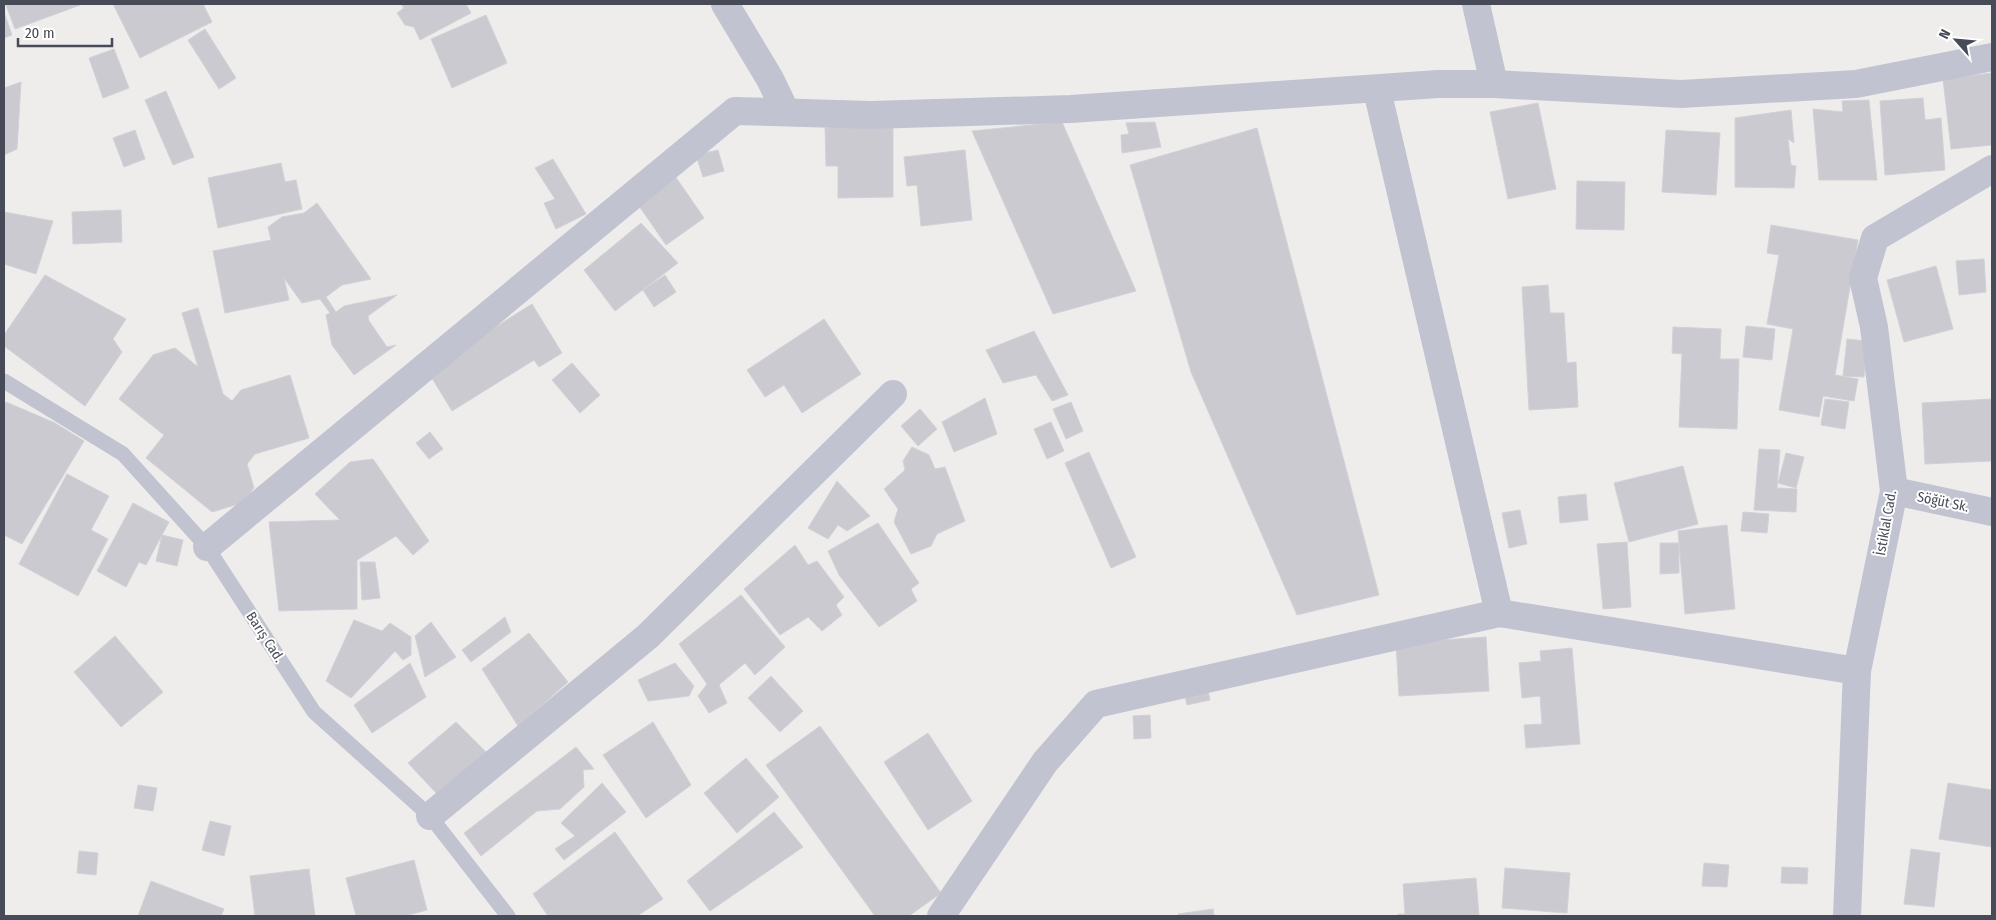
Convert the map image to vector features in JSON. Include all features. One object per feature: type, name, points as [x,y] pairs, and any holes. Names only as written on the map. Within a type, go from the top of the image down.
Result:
[{"type":"street","points":[[725,4],[770,79],[786,112]]},
{"type":"street","points":[[1476,4],[1494,84]]},
{"type":"street","points":[[207,546],[735,111],[871,115],[1062,110],[1377,90],[1438,84],[1494,84],[1691,94],[1856,84],[1992,57]]},
{"type":"street","points":[[1377,90],[1499,613]]},
{"type":"street","name":"İstiklal Cad.","points":[[1847,916],[1857,671],[1894,491],[1874,327],[1863,278],[1875,238],[1992,169]]},
{"type":"street","points":[[430,816],[648,636],[893,394]]},
{"type":"street","name":"Söğüt Sk.","points":[[1894,491],[1992,512]]},
{"type":"street","points":[[941,916],[1046,762],[1096,704],[1499,613],[1857,671]]},
{"type":"lane","name":"Barış Cad.","points":[[4,381],[124,454],[207,546],[314,712],[430,816],[508,916]]},
{"type":"building","points":[[83,4],[15,29],[6,5]]},
{"type":"building","points":[[113,4],[203,4],[212,22],[140,58]]},
{"type":"building","points":[[401,4],[466,4],[471,13],[420,40],[414,27],[405,25],[397,13],[404,8]]},
{"type":"building","points":[[4,12],[12,35],[4,38]]},
{"type":"building","points":[[486,15],[507,63],[452,88],[431,39]]},
{"type":"building","points":[[205,29],[236,78],[219,89],[188,40]]},
{"type":"building","points":[[114,49],[129,88],[103,98],[89,58]]},
{"type":"building","points":[[1992,73],[1992,145],[1951,149],[1943,79]]},
{"type":"building","points":[[21,82],[17,149],[4,155],[4,88]]},
{"type":"building","points":[[166,91],[194,157],[173,165],[145,100]]},
{"type":"building","points":[[1923,98],[1925,120],[1941,118],[1945,170],[1885,175],[1880,101]]},
{"type":"building","points":[[1869,100],[1877,180],[1819,180],[1813,109],[1843,112],[1842,101]]},
{"type":"building","points":[[1538,103],[1556,189],[1508,199],[1490,112]]},
{"type":"building","points":[[1791,110],[1794,143],[1788,139],[1791,165],[1796,166],[1794,188],[1735,187],[1735,118]]},
{"type":"building","points":[[1062,122],[1136,291],[1053,314],[972,131]]},
{"type":"building","points":[[1155,122],[1161,147],[1122,153],[1121,135],[1129,134],[1126,123]]},
{"type":"building","points":[[893,127],[893,197],[838,198],[838,166],[826,166],[825,128]]},
{"type":"building","points":[[1257,128],[1379,595],[1297,615],[1191,372],[1130,165]]},
{"type":"building","points":[[135,130],[145,159],[124,167],[113,138]]},
{"type":"building","points":[[1666,130],[1720,133],[1716,195],[1662,192]]},
{"type":"building","points":[[718,150],[724,171],[703,177],[696,155]]},
{"type":"building","points":[[965,150],[972,220],[921,226],[917,185],[907,186],[904,157]]},
{"type":"building","points":[[553,159],[586,214],[556,229],[544,203],[555,199],[535,168]]},
{"type":"building","points":[[281,163],[285,182],[296,180],[302,209],[218,228],[208,178]]},
{"type":"building","points":[[675,176],[704,218],[666,245],[637,203]]},
{"type":"building","points":[[1577,181],[1625,182],[1624,230],[1576,229]]},
{"type":"building","points":[[317,203],[371,279],[342,285],[326,297],[336,312],[344,306],[397,295],[368,316],[369,321],[387,347],[396,345],[354,375],[332,345],[326,315],[330,313],[320,299],[302,303],[284,278],[289,300],[225,313],[213,251],[271,240],[268,227],[282,217],[304,213]]},
{"type":"building","points":[[121,210],[122,242],[73,244],[72,212]]},
{"type":"building","points":[[4,212],[53,221],[36,274],[4,264]]},
{"type":"building","points":[[641,223],[678,263],[615,311],[584,270]]},
{"type":"building","points":[[1771,225],[1858,240],[1835,375],[1858,379],[1854,401],[1823,396],[1819,417],[1779,410],[1793,329],[1767,324],[1779,255],[1767,253]]},
{"type":"building","points":[[1984,259],[1986,292],[1959,295],[1956,261]]},
{"type":"building","points":[[1936,266],[1953,329],[1904,342],[1887,280]]},
{"type":"building","points":[[45,275],[126,319],[113,339],[122,352],[85,406],[4,346],[4,335]]},
{"type":"building","points":[[665,275],[676,292],[654,307],[643,290]]},
{"type":"building","points":[[1548,285],[1550,313],[1564,313],[1567,363],[1576,362],[1578,407],[1529,410],[1522,287]]},
{"type":"building","points":[[532,304],[562,353],[539,367],[534,360],[452,411],[427,370]]},
{"type":"building","points":[[198,308],[223,394],[232,401],[241,390],[290,375],[309,438],[255,454],[247,464],[254,488],[242,503],[212,512],[146,458],[164,435],[119,399],[153,355],[175,348],[198,367],[182,313]]},
{"type":"building","points":[[824,319],[861,374],[802,413],[784,385],[765,397],[747,370]]},
{"type":"building","points":[[1746,326],[1775,329],[1772,360],[1743,357]]},
{"type":"building","points":[[1673,327],[1721,329],[1720,359],[1739,359],[1737,429],[1679,427],[1682,354],[1672,353]]},
{"type":"building","points":[[1034,331],[1068,395],[1052,401],[1036,375],[1003,383],[986,350]]},
{"type":"building","points":[[1847,339],[1867,341],[1864,377],[1843,376]]},
{"type":"building","points":[[572,363],[600,395],[580,413],[552,380]]},
{"type":"building","points":[[985,398],[997,434],[954,452],[942,422]]},
{"type":"building","points":[[1825,399],[1849,402],[1845,429],[1821,425]]},
{"type":"building","points":[[1992,399],[1992,461],[1925,464],[1922,403]]},
{"type":"building","points":[[6,402],[55,423],[84,441],[22,544],[4,535],[4,406]]},
{"type":"building","points":[[1071,402],[1083,431],[1066,439],[1053,409]]},
{"type":"building","points":[[920,409],[937,429],[918,446],[901,426]]},
{"type":"building","points":[[1051,422],[1064,451],[1047,459],[1034,429]]},
{"type":"building","points":[[430,432],[443,449],[429,459],[416,443]]},
{"type":"building","points":[[912,447],[929,455],[935,469],[945,467],[965,521],[937,534],[931,546],[911,554],[894,522],[898,509],[884,489],[905,470],[903,461]]},
{"type":"building","points":[[1759,449],[1780,450],[1777,488],[1797,489],[1796,512],[1754,510]]},
{"type":"building","points":[[1089,452],[1136,557],[1111,568],[1065,463]]},
{"type":"building","points":[[1786,453],[1804,457],[1796,488],[1778,483]]},
{"type":"building","points":[[373,459],[429,541],[413,555],[396,536],[357,560],[357,609],[279,611],[269,522],[340,520],[315,494],[350,462]]},
{"type":"building","points":[[1683,466],[1698,524],[1629,542],[1614,483]]},
{"type":"building","points":[[67,474],[109,496],[91,530],[108,539],[78,596],[19,564]]},
{"type":"building","points":[[837,481],[870,516],[847,531],[838,525],[828,539],[808,528]]},
{"type":"building","points":[[1586,494],[1588,520],[1560,523],[1558,497]]},
{"type":"building","points":[[133,503],[169,522],[146,565],[139,562],[126,587],[97,571]]},
{"type":"building","points":[[1520,510],[1527,544],[1509,548],[1502,513]]},
{"type":"building","points":[[1743,512],[1769,514],[1767,533],[1741,531]]},
{"type":"building","points":[[878,523],[919,583],[911,589],[917,601],[879,627],[839,575],[828,551]]},
{"type":"building","points":[[1727,525],[1735,609],[1685,614],[1678,531]]},
{"type":"building","points":[[162,535],[183,540],[177,566],[156,561]]},
{"type":"building","points":[[1627,542],[1631,607],[1603,609],[1597,544]]},
{"type":"building","points":[[1660,543],[1679,543],[1679,573],[1660,574]]},
{"type":"building","points":[[795,545],[808,565],[817,561],[844,597],[836,605],[842,615],[822,631],[808,617],[780,635],[744,589]]},
{"type":"building","points":[[360,562],[375,562],[380,598],[362,600]]},
{"type":"building","points":[[741,595],[785,647],[755,675],[745,663],[719,685],[727,703],[709,713],[698,696],[707,684],[679,644]]},
{"type":"building","points":[[505,617],[511,632],[471,662],[462,650]]},
{"type":"building","points":[[354,620],[382,631],[390,623],[411,637],[411,655],[403,660],[395,651],[351,698],[326,681]]},
{"type":"building","points":[[431,622],[456,657],[425,677],[415,636]]},
{"type":"building","points":[[529,633],[568,682],[518,726],[482,669]]},
{"type":"building","points":[[115,636],[163,692],[121,727],[74,672]]},
{"type":"building","points":[[1486,637],[1489,691],[1399,696],[1396,643]]},
{"type":"building","points":[[1572,648],[1580,744],[1526,748],[1524,725],[1542,724],[1540,696],[1522,698],[1519,663],[1541,661],[1540,651]]},
{"type":"building","points":[[410,663],[426,697],[372,733],[354,705]]},
{"type":"building","points":[[675,663],[694,686],[689,696],[648,701],[638,680]]},
{"type":"building","points":[[1204,672],[1210,700],[1187,705],[1181,677]]},
{"type":"building","points":[[771,676],[803,711],[780,732],[748,698]]},
{"type":"building","points":[[1150,715],[1151,738],[1134,739],[1133,716]]},
{"type":"building","points":[[456,722],[488,754],[439,796],[408,763]]},
{"type":"building","points":[[653,722],[691,785],[646,818],[603,755]]},
{"type":"building","points":[[820,726],[941,893],[909,916],[875,916],[766,765]]},
{"type":"building","points":[[928,733],[972,801],[928,830],[884,762]]},
{"type":"building","points":[[576,747],[594,769],[583,770],[584,787],[560,809],[537,811],[481,856],[464,833]]},
{"type":"building","points":[[746,758],[779,797],[737,833],[704,793]]},
{"type":"building","points":[[602,783],[626,812],[564,860],[555,849],[575,836],[561,823]]},
{"type":"building","points":[[1948,783],[1992,790],[1992,847],[1939,839]]},
{"type":"building","points":[[138,785],[157,788],[153,811],[134,808]]},
{"type":"building","points":[[774,812],[803,847],[710,911],[687,881]]},
{"type":"building","points":[[210,821],[231,826],[224,856],[202,850]]},
{"type":"building","points":[[615,832],[663,899],[637,916],[548,916],[533,894]]},
{"type":"building","points":[[1911,849],[1940,853],[1934,907],[1904,904]]},
{"type":"building","points":[[79,851],[98,853],[96,875],[77,873]]},
{"type":"building","points":[[414,860],[427,910],[405,916],[356,916],[346,878]]},
{"type":"building","points":[[1704,863],[1729,865],[1727,887],[1702,886]]},
{"type":"building","points":[[1782,867],[1808,868],[1807,884],[1781,883]]},
{"type":"building","points":[[1505,868],[1570,873],[1567,913],[1502,908]]},
{"type":"building","points":[[309,869],[315,916],[255,916],[250,876]]},
{"type":"building","points":[[1476,878],[1479,916],[1398,916],[1398,914],[1405,914],[1403,884]]},
{"type":"building","points":[[151,881],[224,909],[221,916],[138,916]]},
{"type":"building","points":[[1213,909],[1214,916],[1179,916],[1178,914]]}]
